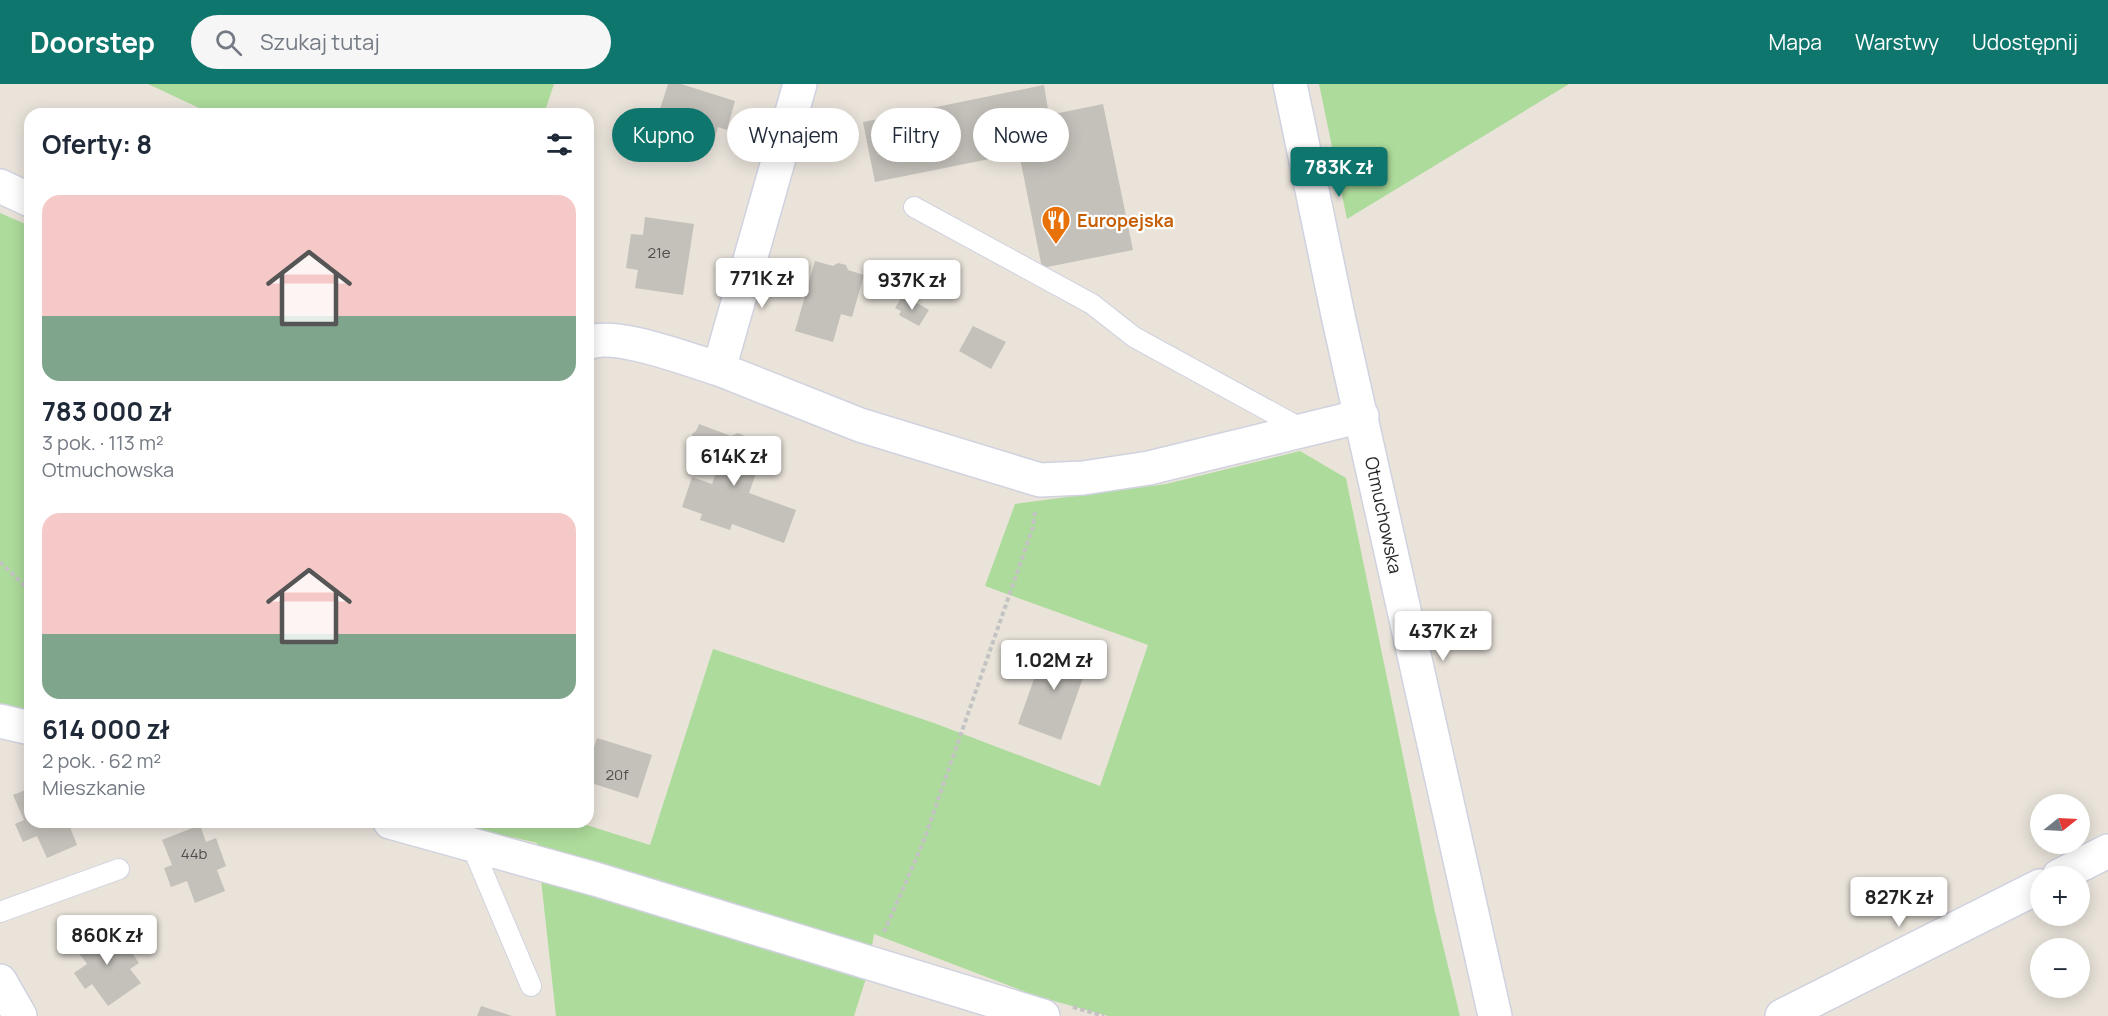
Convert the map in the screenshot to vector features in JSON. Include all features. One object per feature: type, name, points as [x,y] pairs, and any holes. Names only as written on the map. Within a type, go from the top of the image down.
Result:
[{"type":"street","points":[[718,369],[800,84]]},
{"type":"street","name":"Otmuchowska","points":[[1290,84],[1339,321],[1495,1016]]},
{"type":"street","points":[[0,186],[24,197]]},
{"type":"street","points":[[594,340],[622,340],[718,369],[860,425],[1040,480],[1083,478],[1149,468],[1362,416]]},
{"type":"street","points":[[0,722],[24,727]]},
{"type":"street","points":[[412,828],[1043,1016]]},
{"type":"street","points":[[2079,866],[2108,851]]},
{"type":"street","points":[[1782,1016],[2030,891]]},
{"type":"street","points":[[0,981],[20,1016]]},
{"type":"lane","points":[[914,207],[1092,304],[1134,337],[1302,429]]},
{"type":"lane","points":[[471,844],[531,986]]},
{"type":"lane","points":[[0,912],[119,869]]},
{"type":"path","points":[[871,963],[923,843],[962,734],[1033,528],[1040,480]]},
{"type":"path","points":[[0,562],[24,585]]},
{"type":"green space","points":[[148,84],[554,84],[546,108],[199,108]]},
{"type":"green space","points":[[1319,84],[1569,84],[1347,219]]},
{"type":"green space","points":[[0,213],[24,223],[24,713],[0,707]]},
{"type":"green space","points":[[1300,451],[1346,478],[1435,912],[1460,1016],[1108,1016],[1036,996],[874,934],[867,975],[854,1016],[556,1016],[537,843],[473,828],[594,827],[650,845],[713,649],[934,723],[1100,786],[1148,645],[985,586],[1015,504],[1166,484]]},
{"type":"building","points":[[668,84],[681,84],[735,101],[733,108],[727,108],[727,130],[718,127],[715,138],[715,108],[660,108]]},
{"type":"building","points":[[1044,85],[1048,108],[973,108],[974,162],[875,182],[871,162],[961,162],[961,108],[931,108]]},
{"type":"building","points":[[1103,104],[1133,250],[1042,268],[1021,162],[1069,162],[1069,111]]},
{"type":"building","points":[[871,120],[871,162],[863,122]]},
{"type":"building","points":[[645,217],[694,224],[683,295],[635,288],[638,270],[626,268],[631,234],[643,235]]},
{"type":"building","points":[[815,261],[833,266],[838,263],[846,265],[848,270],[864,275],[852,317],[841,314],[833,342],[795,331]]},
{"type":"building","points":[[903,295],[929,310],[919,326],[899,315],[901,311],[895,308]]},
{"type":"building","points":[[973,326],[1006,342],[991,369],[959,351]]},
{"type":"building","points":[[699,424],[731,436],[738,433],[745,436],[748,442],[765,448],[749,493],[796,510],[784,543],[732,524],[730,530],[700,520],[702,514],[682,507],[692,477],[712,484],[718,466],[688,455],[692,434]]},
{"type":"building","points":[[1047,643],[1090,658],[1061,740],[1018,724]]},
{"type":"building","points":[[597,738],[652,755],[638,798],[594,784],[594,747]]},
{"type":"building","points":[[24,790],[24,820],[13,795]]},
{"type":"building","points":[[24,820],[24,828],[70,828],[77,845],[47,858],[37,836],[23,842],[15,824]]},
{"type":"building","points":[[192,828],[201,828],[206,842],[216,838],[226,866],[217,870],[225,891],[195,903],[187,881],[171,887],[164,868],[172,865],[162,840]]},
{"type":"building","points":[[99,926],[113,945],[122,938],[139,963],[130,969],[141,983],[108,1006],[92,984],[85,989],[74,973],[87,964],[73,945]]},
{"type":"building","points":[[481,1006],[512,1016],[477,1016]]},
{"type":"place","name":"Europejska","points":[[1056,246]]}]
